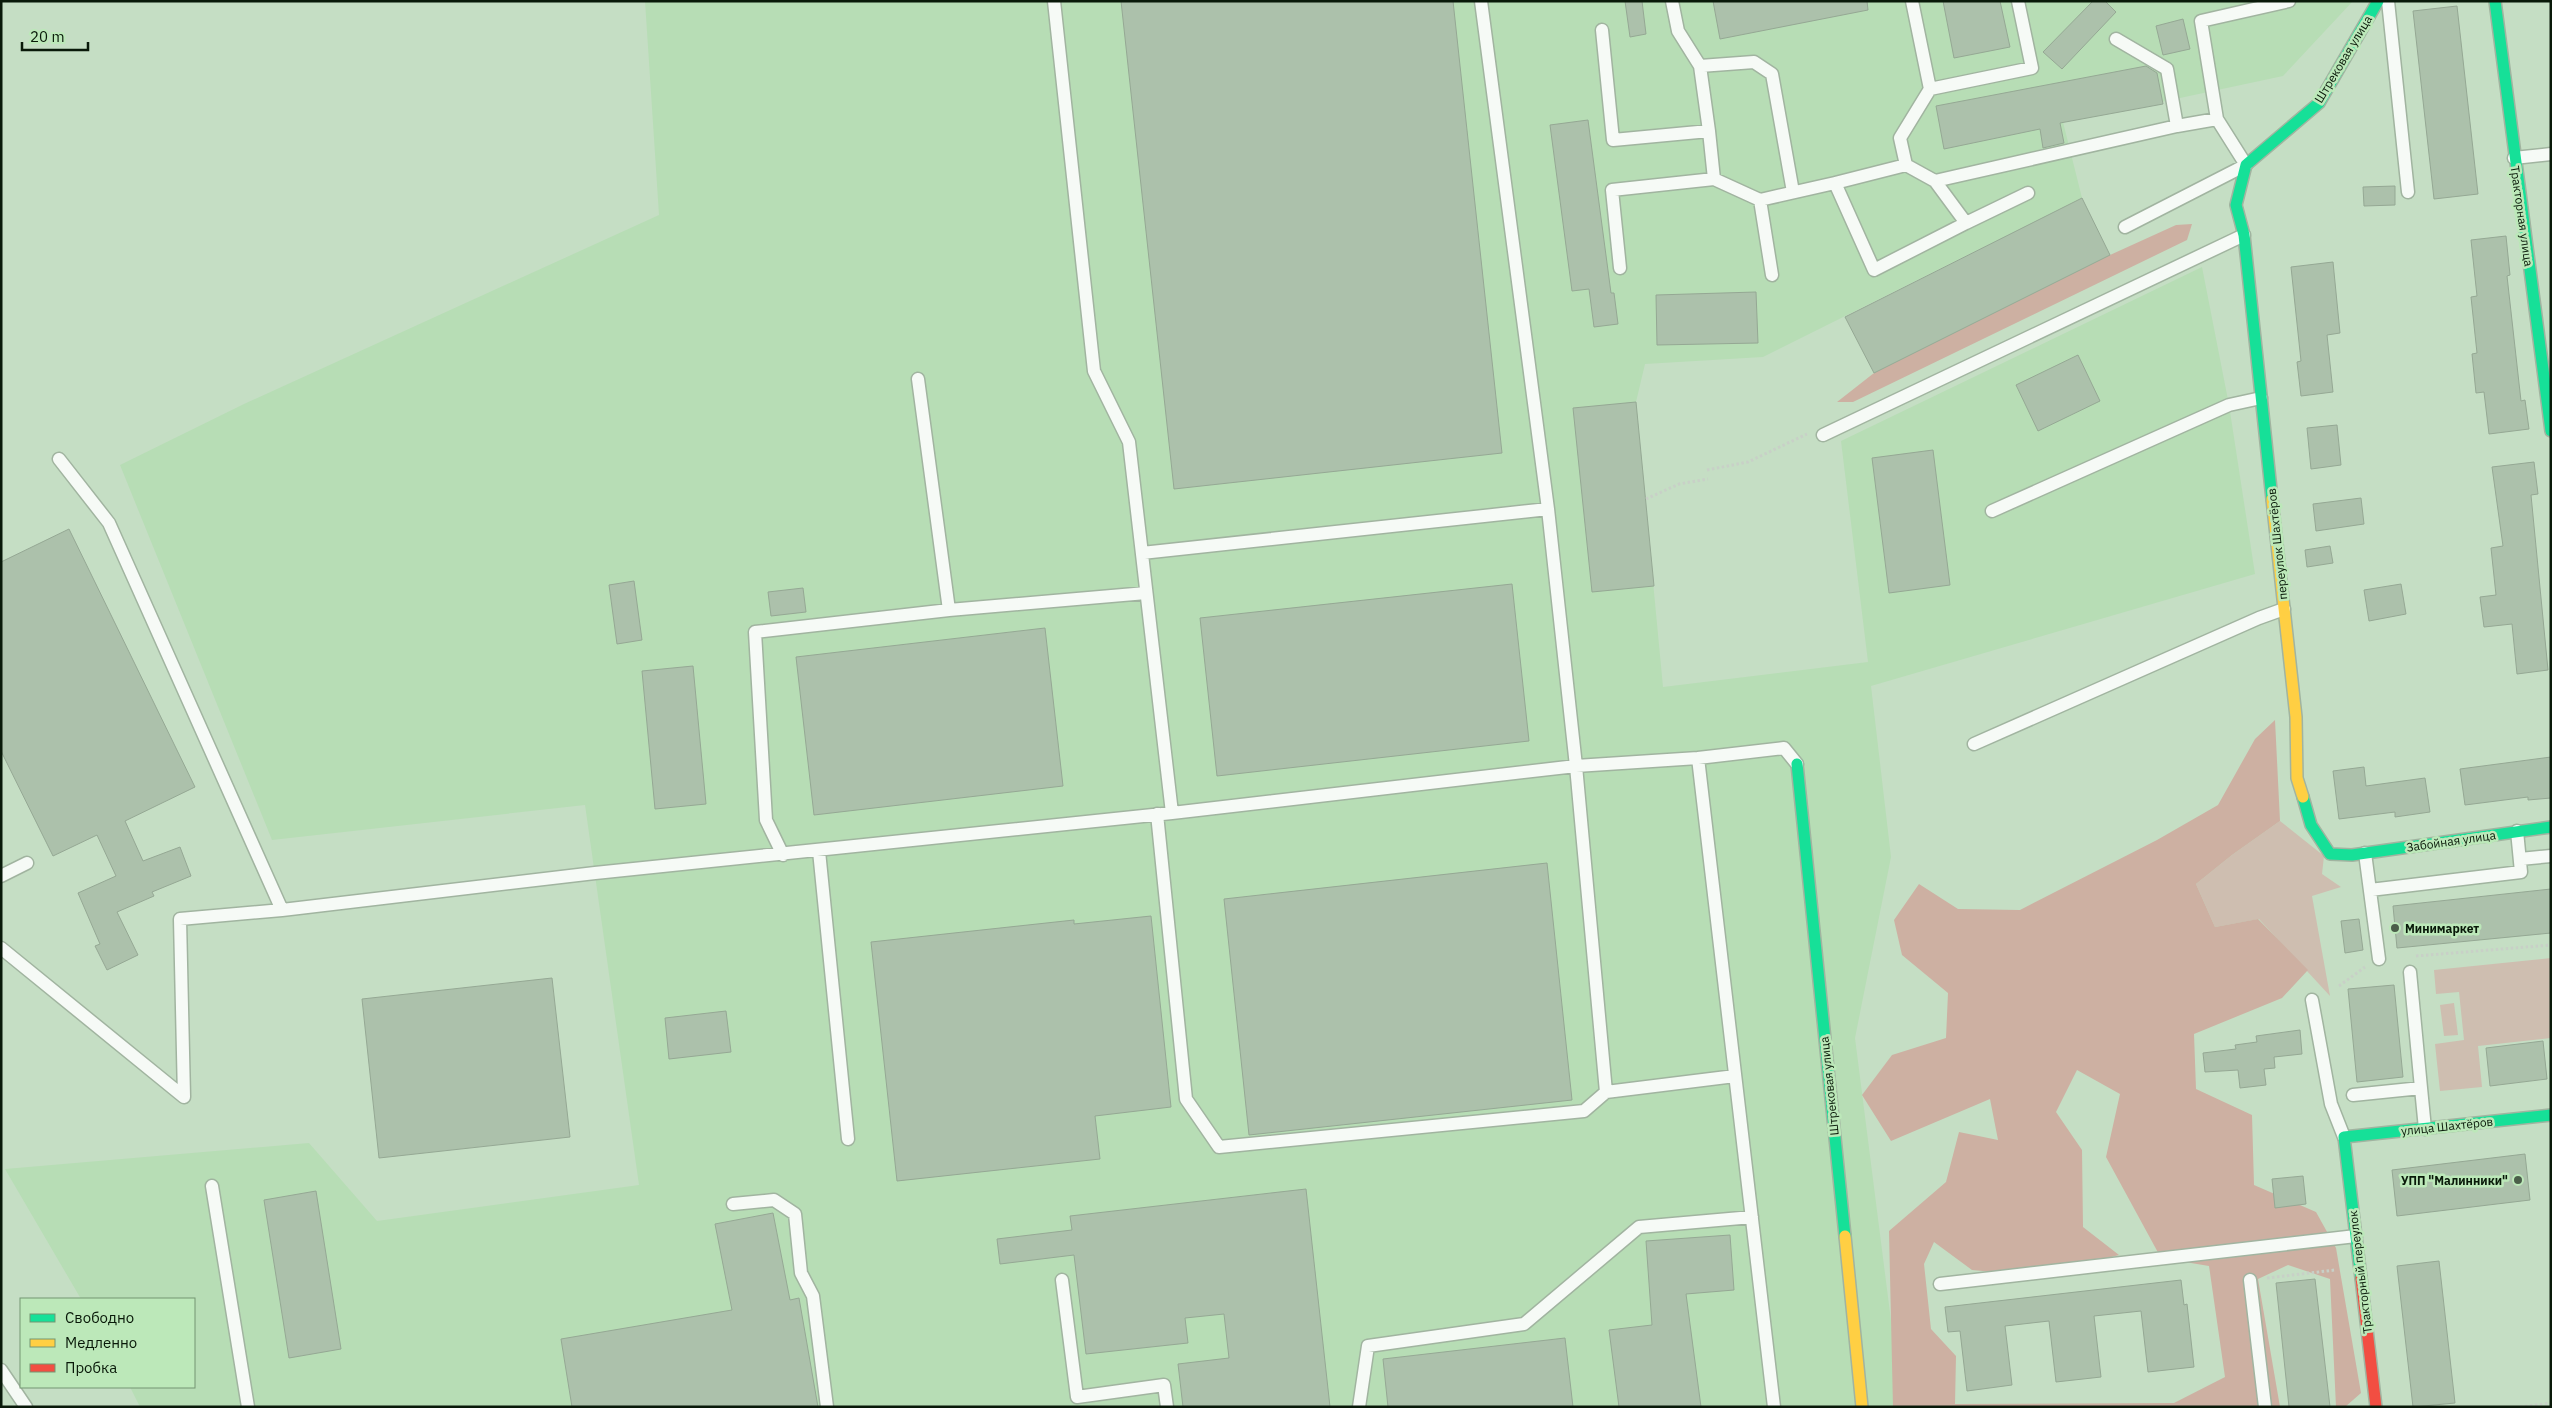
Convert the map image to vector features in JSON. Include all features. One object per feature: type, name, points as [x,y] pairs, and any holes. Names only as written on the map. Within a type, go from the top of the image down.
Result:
[{"type":"street","name":"Штрековая улица","points":[[2246,165],[2319,103],[2378,1]]},
{"type":"street","name":"Тракторная улица","points":[[2495,1],[2551,431]]},
{"type":"street","name":"переулок Шахтёров","points":[[2246,165],[2236,206],[2244,235],[2296,717],[2297,778],[2311,825],[2330,854],[2352,855]]},
{"type":"street","name":"Штрековая улица","points":[[1797,764],[1862,1407]]},
{"type":"street","name":"Забойная улица","points":[[2352,855],[2551,827]]},
{"type":"street","name":"улица Шахтёров","points":[[2344,1137],[2551,1115]]},
{"type":"street","name":"Тракторный переулок","points":[[2344,1137],[2376,1407]]},
{"type":"lane","points":[[1054,1],[1094,371],[1129,442],[1172,813]]},
{"type":"lane","points":[[1481,1],[1548,509],[1576,766],[1606,1092]]},
{"type":"lane","points":[[1672,1],[1678,31],[1700,66],[1714,180]]},
{"type":"lane","points":[[1906,165],[1900,138],[1930,89],[1912,1]]},
{"type":"lane","points":[[1930,89],[2032,68],[2018,1]]},
{"type":"lane","points":[[2125,227],[2246,165],[2217,119],[2201,21],[2289,1]]},
{"type":"lane","points":[[2388,1],[2408,192]]},
{"type":"lane","points":[[1602,30],[1613,140],[1709,131]]},
{"type":"lane","points":[[2116,39],[2167,69],[2177,126]]},
{"type":"lane","points":[[1700,66],[1754,62],[1772,74],[1793,192]]},
{"type":"lane","points":[[1935,181],[2177,126],[2217,119]]},
{"type":"lane","points":[[2514,158],[2551,154]]},
{"type":"lane","points":[[1620,268],[1612,190],[1714,180],[1760,200],[1835,184],[1906,165],[1935,181],[1966,223]]},
{"type":"lane","points":[[1835,184],[1874,270],[2028,192]]},
{"type":"lane","points":[[1760,200],[1772,275]]},
{"type":"lane","points":[[1823,435],[2244,235]]},
{"type":"lane","points":[[918,380],[949,610]]},
{"type":"lane","points":[[1992,511],[2229,405],[2261,398]]},
{"type":"lane","points":[[59,459],[109,523],[282,910]]},
{"type":"lane","points":[[1142,553],[1548,509]]},
{"type":"lane","points":[[783,855],[766,820],[755,632],[949,610],[1146,593]]},
{"type":"lane","points":[[1974,744],[2259,618],[2284,609]]},
{"type":"lane","points":[[1,948],[184,1097],[180,919],[282,910],[595,873],[783,855],[1172,813],[1576,766],[1698,758],[1784,748],[1797,764]]},
{"type":"lane","points":[[1698,758],[1774,1407]]},
{"type":"lane","points":[[1157,814],[1186,1099],[1219,1147],[1584,1111],[1606,1092],[1735,1076]]},
{"type":"lane","points":[[2370,890],[2521,872],[2518,831]]},
{"type":"lane","points":[[819,851],[848,1139]]},
{"type":"lane","points":[[2366,853],[2379,959]]},
{"type":"lane","points":[[2520,859],[2551,856]]},
{"type":"lane","points":[[1,876],[28,863]]},
{"type":"lane","points":[[2410,972],[2425,1128]]},
{"type":"lane","points":[[2312,1000],[2331,1104],[2344,1137]]},
{"type":"lane","points":[[2353,1094],[2421,1088]]},
{"type":"lane","points":[[212,1186],[248,1407]]},
{"type":"lane","points":[[733,1204],[774,1200],[795,1214],[801,1273],[812,1296],[827,1407]]},
{"type":"lane","points":[[1359,1407],[1368,1346],[1524,1324],[1639,1227],[1752,1217]]},
{"type":"lane","points":[[1940,1284],[2356,1236]]},
{"type":"lane","points":[[1062,1280],[1078,1397],[1164,1385],[1167,1407]]},
{"type":"lane","points":[[2250,1280],[2265,1407]]},
{"type":"lane","points":[[1,1370],[26,1407]]},
{"type":"path","points":[[1707,470],[1748,462],[1808,433]]},
{"type":"path","points":[[1646,499],[1679,484],[1708,479]]},
{"type":"path","points":[[2407,956],[2551,944]]},
{"type":"path","points":[[2339,986],[2379,959]]},
{"type":"path","points":[[2250,1280],[2338,1270]]},
{"type":"path","points":[[2520,1407],[2551,1403]]},
{"type":"shaded area","points":[[645,1],[2353,1],[2283,76],[2077,120],[2075,111],[2061,114],[2082,198],[1763,357],[1645,364],[1636,402],[1663,687],[1868,662],[1841,441],[2202,267],[2229,405],[2255,574],[1871,686],[1891,857],[1855,1038],[1902,1407],[140,1407],[130,1388],[195,1388],[195,1298],[80,1298],[5,1169],[309,1143],[377,1221],[639,1185],[585,805],[272,840],[120,465],[244,404],[659,215]]},
{"type":"shaded area","points":[[2192,224],[2187,240],[1853,402],[1837,402],[1874,373],[2110,255],[2176,225]]},
{"type":"shaded area","points":[[2275,720],[2280,821],[2232,855],[2196,884],[2215,927],[2258,919],[2308,970],[2282,998],[2194,1034],[2196,1089],[2252,1115],[2254,1185],[2316,1212],[2336,1248],[2361,1393],[2345,1407],[2336,1407],[2330,1279],[2288,1265],[2258,1279],[2280,1407],[1893,1407],[1889,1231],[1946,1182],[1959,1132],[1998,1140],[1990,1099],[1891,1141],[1862,1095],[1892,1055],[1946,1038],[1948,993],[1902,955],[1894,920],[1919,884],[1958,909],[2020,910],[2157,840],[2218,805],[2255,739]],"holes":[[[2077,1070],[2120,1094],[2106,1157],[2161,1258],[2209,1266],[2225,1377],[2174,1403],[1955,1404],[1956,1356],[1931,1329],[1924,1264],[1934,1242],[1972,1270],[2037,1276],[2119,1255],[2083,1227],[2082,1150],[2056,1112]]]},
{"type":"shaded area","points":[[2280,821],[2324,856],[2322,874],[2341,887],[2312,896],[2330,996],[2259,919],[2215,927],[2196,884],[2232,855]]},
{"type":"shaded area","points":[[2551,958],[2551,1038],[2478,1046],[2482,1087],[2440,1091],[2435,1044],[2464,1040],[2459,992],[2436,994],[2434,970]]},
{"type":"shaded area","points":[[2454,1003],[2458,1035],[2444,1036],[2440,1005]]},
{"type":"building","points":[[1121,1],[1453,1],[1502,453],[1174,489]]},
{"type":"building","points":[[1625,1],[1642,1],[1646,34],[1630,37]]},
{"type":"building","points":[[1713,1],[1867,1],[1868,10],[1720,39]]},
{"type":"building","points":[[1943,1],[2000,1],[2010,47],[1954,58]]},
{"type":"building","points":[[2093,1],[2105,1],[2116,12],[2062,69],[2043,52]]},
{"type":"building","points":[[2457,6],[2478,194],[2434,199],[2413,11]]},
{"type":"building","points":[[2183,19],[2190,49],[2163,55],[2156,26]]},
{"type":"building","points":[[2146,66],[2157,73],[2163,104],[2060,123],[2064,143],[2043,148],[2040,129],[1944,149],[1936,106]]},
{"type":"building","points":[[1588,120],[1611,293],[1614,293],[1618,324],[1594,327],[1589,289],[1572,291],[1550,125]]},
{"type":"building","points":[[2395,186],[2395,205],[2364,206],[2363,187]]},
{"type":"building","points":[[2082,198],[2110,255],[1874,373],[1845,317]]},
{"type":"building","points":[[2506,236],[2510,275],[2507,276],[2521,401],[2525,400],[2529,429],[2489,434],[2484,392],[2476,393],[2472,354],[2477,353],[2471,297],[2477,296],[2471,240]]},
{"type":"building","points":[[2333,262],[2340,333],[2327,335],[2333,392],[2301,396],[2297,362],[2301,361],[2291,267]]},
{"type":"building","points":[[1756,292],[1758,343],[1657,345],[1656,295]]},
{"type":"building","points":[[2078,355],[2100,401],[2038,431],[2016,385]]},
{"type":"building","points":[[1636,402],[1654,586],[1592,592],[1573,408]]},
{"type":"building","points":[[2337,425],[2341,465],[2311,469],[2307,428]]},
{"type":"building","points":[[1933,450],[1950,585],[1889,593],[1872,458]]},
{"type":"building","points":[[2534,462],[2538,494],[2531,495],[2548,670],[2517,674],[2512,624],[2484,627],[2480,597],[2496,595],[2491,548],[2503,546],[2492,467]]},
{"type":"building","points":[[2361,498],[2364,524],[2316,531],[2313,504]]},
{"type":"building","points":[[69,529],[195,787],[125,821],[143,861],[180,847],[191,876],[152,892],[154,896],[117,912],[138,955],[107,970],[95,946],[100,944],[78,893],[116,876],[97,835],[53,856],[1,751],[1,562]]},
{"type":"building","points":[[2330,546],[2333,563],[2307,567],[2305,550]]},
{"type":"building","points":[[634,581],[642,640],[617,644],[609,585]]},
{"type":"building","points":[[1512,584],[1529,741],[1217,776],[1200,618]]},
{"type":"building","points":[[2401,584],[2406,614],[2369,621],[2364,590]]},
{"type":"building","points":[[803,588],[806,612],[771,616],[768,592]]},
{"type":"building","points":[[1045,628],[1063,786],[814,815],[796,657]]},
{"type":"building","points":[[693,666],[706,804],[655,809],[642,671]]},
{"type":"building","points":[[2551,757],[2551,798],[2528,800],[2528,797],[2465,805],[2460,769]]},
{"type":"building","points":[[2364,767],[2366,786],[2425,778],[2430,812],[2395,817],[2395,812],[2339,819],[2333,771]]},
{"type":"building","points":[[1547,863],[1572,1100],[1249,1135],[1224,899]]},
{"type":"building","points":[[2551,889],[2551,933],[2397,948],[2393,906]]},
{"type":"building","points":[[1151,916],[1171,1107],[1095,1116],[1100,1159],[897,1181],[871,942],[1074,920],[1074,924]]},
{"type":"building","points":[[2359,919],[2363,950],[2345,953],[2341,921]]},
{"type":"building","points":[[552,978],[570,1137],[379,1158],[362,999]]},
{"type":"building","points":[[2394,985],[2403,1077],[2357,1082],[2348,989]]},
{"type":"building","points":[[726,1011],[731,1052],[669,1059],[665,1018]]},
{"type":"building","points":[[2300,1030],[2302,1054],[2274,1057],[2275,1068],[2264,1069],[2266,1085],[2240,1088],[2238,1070],[2205,1072],[2203,1053],[2236,1049],[2235,1045],[2257,1042],[2256,1036]]},
{"type":"building","points":[[2543,1041],[2547,1079],[2490,1086],[2486,1048]]},
{"type":"building","points":[[2525,1154],[2530,1200],[2397,1216],[2392,1170]]},
{"type":"building","points":[[2303,1176],[2306,1204],[2275,1208],[2272,1179]]},
{"type":"building","points":[[1306,1189],[1330,1407],[1183,1407],[1178,1364],[1229,1358],[1224,1314],[1185,1318],[1188,1343],[1086,1354],[1074,1255],[1000,1264],[997,1239],[1072,1230],[1070,1216]]},
{"type":"building","points":[[316,1191],[341,1349],[289,1358],[264,1200]]},
{"type":"building","points":[[773,1213],[790,1300],[799,1298],[818,1407],[572,1407],[561,1339],[732,1310],[715,1224]]},
{"type":"building","points":[[1730,1235],[1734,1290],[1686,1294],[1701,1407],[1619,1407],[1609,1330],[1652,1325],[1646,1241]]},
{"type":"building","points":[[2439,1261],[2455,1403],[2413,1407],[2397,1266]]},
{"type":"building","points":[[2315,1279],[2330,1407],[2289,1407],[2276,1283]]},
{"type":"building","points":[[2181,1280],[2184,1305],[2187,1304],[2194,1367],[2148,1372],[2141,1311],[2094,1316],[2101,1377],[2056,1382],[2049,1321],[2005,1326],[2012,1385],[1967,1391],[1960,1331],[1948,1332],[1945,1307]]},
{"type":"building","points":[[1565,1338],[1573,1407],[1388,1407],[1383,1359]]},
{"type":"traffic: fast","points":[[2272,499],[2244,235],[2236,205],[2246,165],[2319,103],[2378,1]]},
{"type":"traffic: fast","points":[[2495,1],[2551,431]]},
{"type":"traffic: fast","points":[[1797,764],[1845,1236]]},
{"type":"traffic: fast","points":[[2303,797],[2311,825],[2330,854],[2352,855],[2551,827]]},
{"type":"traffic: fast","points":[[2361,1278],[2344,1137],[2551,1115]]},
{"type":"traffic: slow","points":[[2272,499],[2296,717],[2297,778],[2303,797]]},
{"type":"traffic: slow","points":[[1845,1236],[1862,1407]]},
{"type":"traffic: jam","points":[[2361,1278],[2376,1407]]},
{"type":"place","name":"Минимаркет","points":[[2395,928]]},
{"type":"place","name":"УПП \"Малинники\"","points":[[2518,1180]]}]
